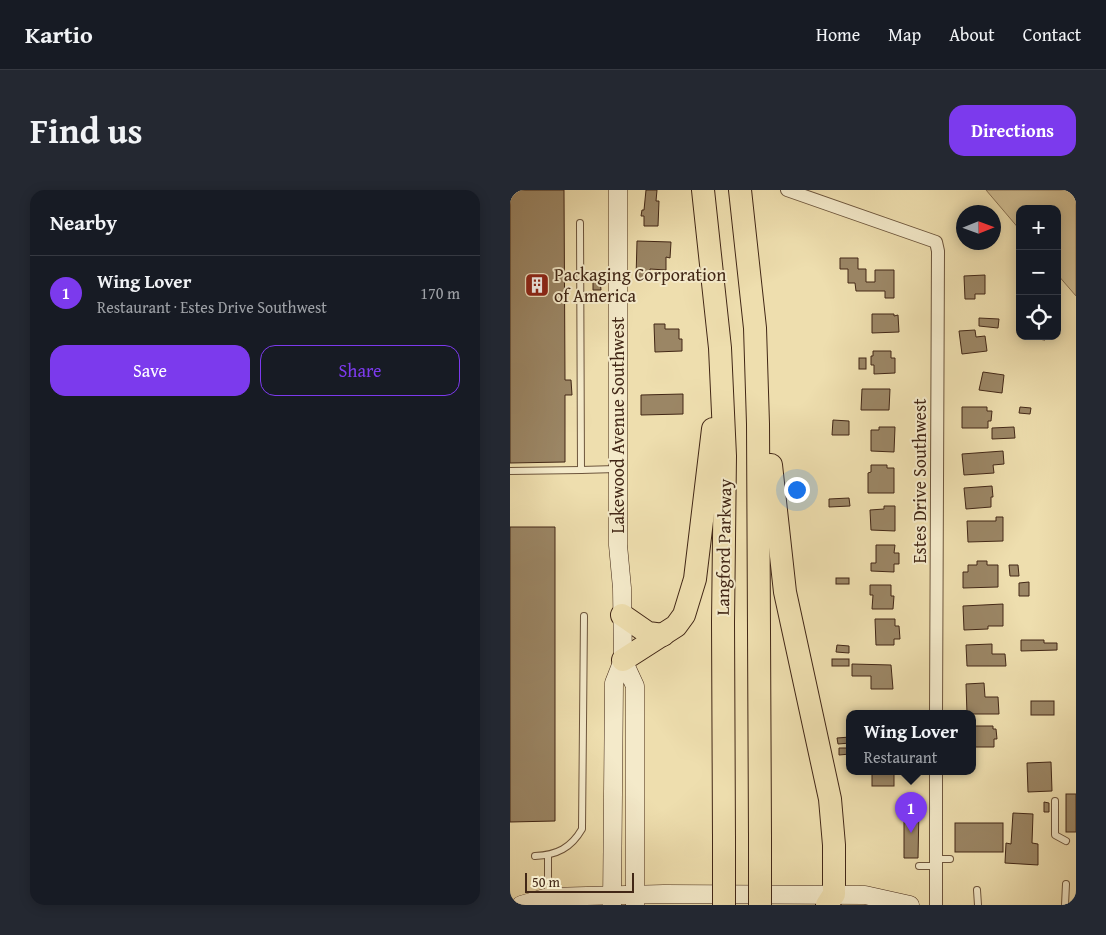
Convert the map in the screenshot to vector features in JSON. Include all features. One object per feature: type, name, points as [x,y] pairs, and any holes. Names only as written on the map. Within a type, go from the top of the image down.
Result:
[{"type":"highway","name":"Langford Parkway","points":[[703,190],[720,348],[725,456],[723,622],[724,905]]},
{"type":"highway","name":"Langford Parkway","points":[[740,190],[755,328],[758,424],[760,905]]},
{"type":"highway","points":[[755,328],[785,592],[830,799],[834,846],[825,900]]},
{"type":"highway","points":[[623,660],[664,635],[676,626],[684,615],[695,579],[712,442],[720,348]]},
{"type":"highway","points":[[622,615],[648,632],[664,635]]},
{"type":"street","name":"Lakewood Avenue Southwest","points":[[618,190],[618,545],[623,660],[634,686],[636,900]]},
{"type":"street","name":"Estes Drive Southwest","points":[[787,190],[936,242],[938,247],[936,710]]},
{"type":"street","name":"Lakewood Avenue Southwest","points":[[612,900],[614,682],[623,660]]},
{"type":"street","points":[[936,775],[936,905]]},
{"type":"street","points":[[521,905],[548,897],[612,900],[825,900],[865,895],[891,903],[910,905]]},
{"type":"lane","points":[[580,223],[581,470]]},
{"type":"lane","points":[[510,471],[618,469]]},
{"type":"lane","points":[[535,856],[548,856],[557,853],[572,843],[582,828],[584,616]]},
{"type":"lane","points":[[1055,801],[1055,835],[1066,841]]},
{"type":"lane","points":[[548,856],[548,897]]},
{"type":"lane","points":[[919,866],[950,859]]},
{"type":"lane","points":[[1065,905],[1066,884]]},
{"type":"lane","points":[[977,890],[978,905]]},
{"type":"shaded area","points":[[986,190],[1076,190],[1076,296],[1061,279],[1061,205],[1016,205],[1016,225],[1001,208],[1001,205],[999,205]]},
{"type":"building","name":"Packaging Corporation of America","points":[[510,190],[564,190],[565,380],[571,380],[572,395],[565,395],[565,462],[510,463]]},
{"type":"building","points":[[646,190],[657,190],[656,201],[659,201],[658,226],[644,226],[644,216],[641,216],[642,210],[644,210]]},
{"type":"building","points":[[637,241],[671,242],[670,258],[666,257],[666,270],[650,269],[650,279],[636,279]]},
{"type":"building","points":[[840,258],[858,258],[858,269],[866,269],[866,282],[875,282],[875,270],[894,270],[894,298],[885,298],[885,291],[856,291],[855,283],[848,283],[848,269],[840,269]]},
{"type":"building","points":[[985,275],[985,294],[975,294],[975,299],[965,299],[964,276]]},
{"type":"building","points":[[593,279],[600,279],[601,290],[593,290]]},
{"type":"building","points":[[872,314],[898,315],[899,332],[872,333]]},
{"type":"building","points":[[979,318],[999,319],[998,328],[979,326]]},
{"type":"building","points":[[654,324],[665,324],[665,329],[679,329],[679,339],[682,339],[682,351],[655,352]]},
{"type":"building","points":[[975,330],[976,337],[985,336],[987,351],[962,354],[959,331]]},
{"type":"building","points":[[873,351],[891,351],[891,358],[895,358],[895,373],[874,374],[874,365],[871,365]]},
{"type":"building","points":[[859,358],[866,358],[866,369],[859,369]]},
{"type":"building","points":[[983,372],[1004,375],[1002,393],[979,390]]},
{"type":"building","points":[[862,389],[890,389],[889,410],[861,410]]},
{"type":"building","points":[[683,394],[683,414],[641,415],[641,395]]},
{"type":"building","points":[[962,407],[987,407],[987,411],[992,411],[991,421],[988,421],[988,428],[962,428]]},
{"type":"building","points":[[1020,407],[1031,408],[1030,414],[1019,413]]},
{"type":"building","points":[[833,420],[849,421],[849,435],[832,435]]},
{"type":"building","points":[[879,427],[895,427],[894,452],[871,451],[871,430],[879,430]]},
{"type":"building","points":[[1014,427],[1015,438],[992,439],[992,428]]},
{"type":"building","points":[[1003,451],[1004,464],[993,465],[994,473],[964,475],[962,454]]},
{"type":"building","points":[[871,465],[887,465],[887,468],[894,468],[894,493],[868,493],[868,473],[871,472]]},
{"type":"building","points":[[992,486],[993,497],[991,497],[991,507],[966,509],[964,488]]},
{"type":"building","points":[[849,498],[850,506],[829,507],[829,499]]},
{"type":"building","points":[[884,506],[895,506],[895,531],[871,530],[870,510],[884,509]]},
{"type":"building","points":[[996,517],[1003,517],[1003,541],[968,542],[967,521],[996,521]]},
{"type":"building","points":[[510,527],[555,527],[555,821],[510,822]]},
{"type":"building","points":[[876,545],[895,545],[894,553],[899,553],[899,564],[894,564],[894,572],[871,571],[871,563],[876,563]]},
{"type":"building","points":[[977,561],[987,561],[987,565],[998,565],[998,587],[963,588],[963,572],[968,572],[968,565],[977,565]]},
{"type":"building","points":[[1009,565],[1018,565],[1019,576],[1010,576]]},
{"type":"building","points":[[836,578],[849,578],[849,584],[836,584]]},
{"type":"building","points":[[1029,582],[1029,596],[1019,596],[1019,583]]},
{"type":"building","points":[[870,585],[891,585],[891,596],[894,596],[893,609],[872,609],[873,595],[870,595]]},
{"type":"building","points":[[1003,604],[1003,626],[988,626],[988,629],[964,630],[963,606]]},
{"type":"building","points":[[875,619],[895,619],[895,626],[899,626],[900,639],[894,639],[894,645],[876,645]]},
{"type":"building","points":[[1021,640],[1044,640],[1044,643],[1057,643],[1057,650],[1021,651]]},
{"type":"building","points":[[992,644],[992,654],[1005,654],[1006,666],[967,666],[966,645]]},
{"type":"building","points":[[837,645],[849,646],[849,653],[836,652]]},
{"type":"building","points":[[832,659],[849,659],[849,666],[832,666]]},
{"type":"building","points":[[852,664],[891,665],[893,689],[871,689],[871,676],[852,676]]},
{"type":"building","points":[[984,683],[985,697],[998,697],[999,714],[976,714],[976,710],[967,710],[966,684]]},
{"type":"building","points":[[1031,701],[1054,701],[1054,715],[1031,715]]},
{"type":"building","points":[[976,726],[993,726],[993,729],[996,729],[997,739],[994,739],[994,747],[976,747]]},
{"type":"building","points":[[846,737],[846,743],[838,744],[837,738]]},
{"type":"building","points":[[839,748],[846,748],[846,754],[839,755]]},
{"type":"building","points":[[1051,762],[1052,791],[1028,792],[1027,763]]},
{"type":"building","points":[[872,775],[894,775],[894,786],[872,786]]},
{"type":"building","points":[[1066,794],[1076,794],[1076,832],[1066,832]]},
{"type":"building","points":[[1044,802],[1049,803],[1049,812],[1044,812]]},
{"type":"building","points":[[904,808],[919,808],[918,858],[904,858]]},
{"type":"building","points":[[1013,813],[1033,814],[1032,843],[1038,844],[1038,865],[1005,863],[1006,843],[1011,844]]},
{"type":"building","points":[[955,823],[1003,823],[1003,852],[955,852]]},
{"type":"place","name":"Packaging Corporation of America","points":[[537,285]]},
{"type":"place","name":"Wing Lover","points":[[911,833]]}]
